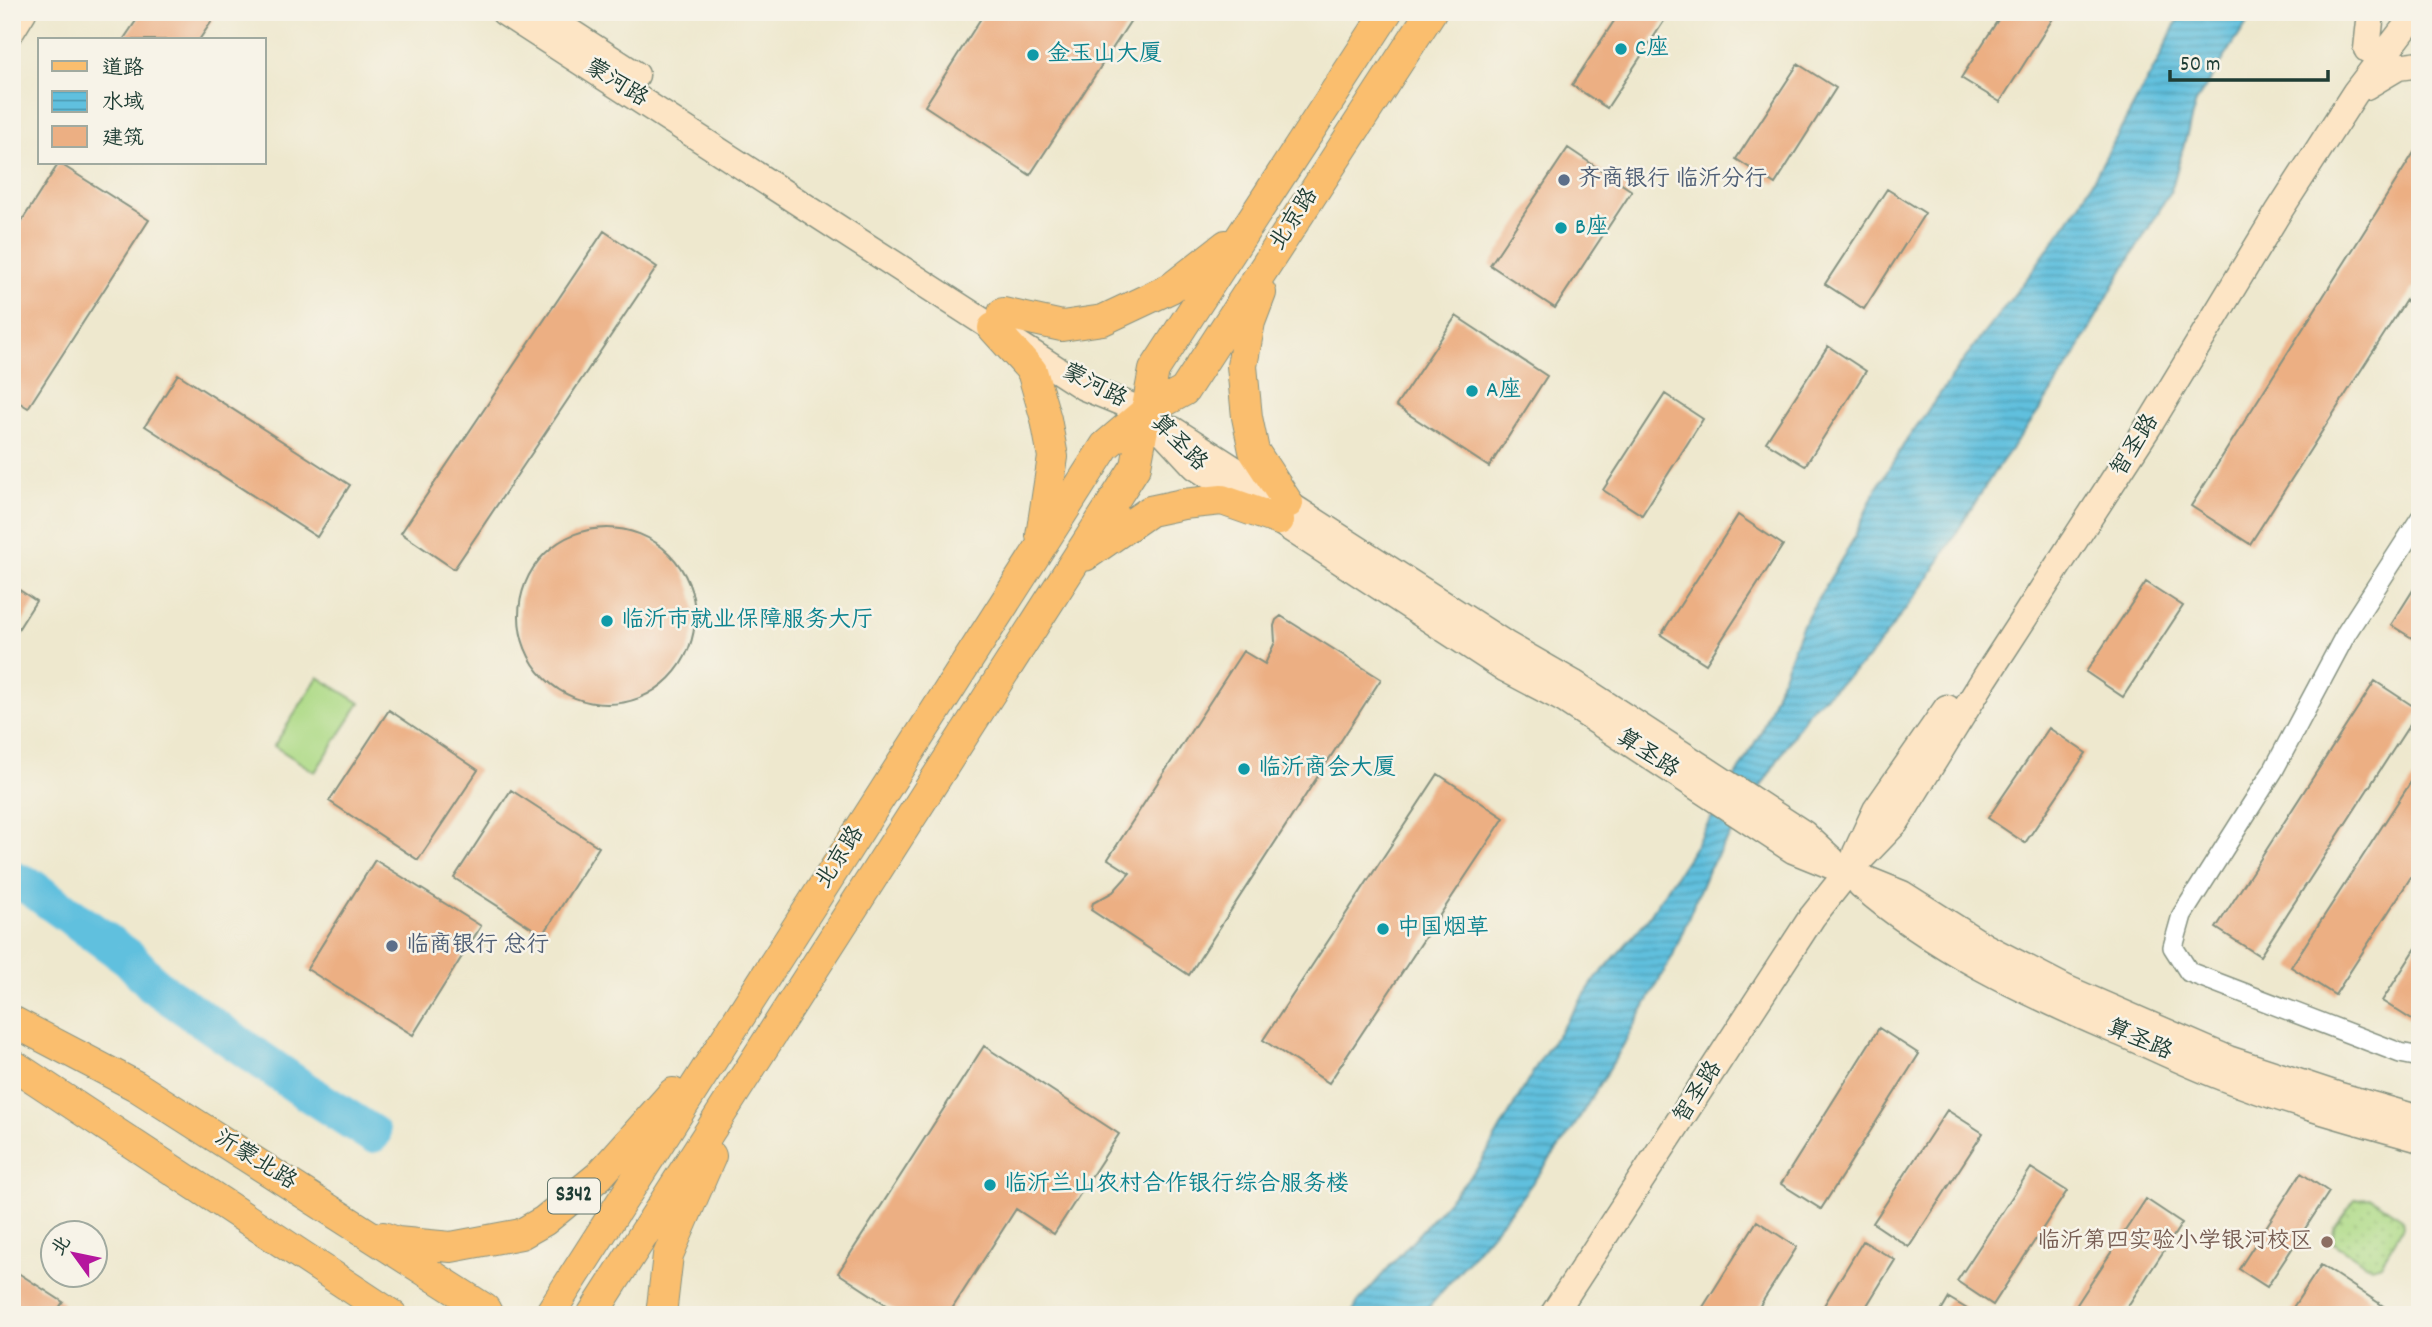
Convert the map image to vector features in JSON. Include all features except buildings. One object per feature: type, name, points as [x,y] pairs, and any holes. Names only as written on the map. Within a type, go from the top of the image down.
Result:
[{"type":"main road","name":"北京路","points":[[592,1315],[1136,466],[1154,370],[1387,12]]},
{"type":"main road","name":"北京路","points":[[549,1315],[1105,446],[1145,412],[1184,391],[1431,12]]},
{"type":"main road","points":[[998,320],[1062,326],[1103,320],[1171,288],[1246,229]]},
{"type":"main road","points":[[1279,246],[1250,322],[1242,366],[1247,417],[1254,451],[1283,512]]},
{"type":"main road","points":[[998,320],[1031,371],[1046,419],[1053,457],[1039,548]]},
{"type":"main road","points":[[1073,564],[1150,511],[1223,500],[1283,512]]},
{"type":"main road","name":"沂蒙北路","points":[[12,1021],[136,1086],[485,1308],[488,1315]]},
{"type":"main road","name":"S342","points":[[356,1226],[397,1242],[451,1247],[521,1234],[544,1221],[599,1176],[734,1024]]},
{"type":"main road","points":[[12,1064],[392,1315]]},
{"type":"main road","points":[[661,1315],[668,1255],[747,1073]]},
{"type":"main road","points":[[305,1259],[354,1315]]},
{"type":"street","points":[[12,30],[23,12]]},
{"type":"street","name":"蒙河路","points":[[504,12],[998,320],[1093,371],[1145,412]]},
{"type":"street","name":"蒙河路","points":[[539,12],[998,320]]},
{"type":"street","points":[[2367,49],[2371,12]]},
{"type":"street","name":"智圣路","points":[[1570,1315],[1805,957],[1824,925],[1876,810],[1973,670],[2102,472],[2133,417],[2267,203],[2367,49],[2399,12]]},
{"type":"street","name":"智圣路","points":[[1553,1315],[1812,917],[1847,873],[1896,822],[1985,678],[2143,436],[2279,211],[2355,93],[2417,12]]},
{"type":"street","points":[[2355,93],[2398,67],[2420,64]]},
{"type":"street","name":"算圣路","points":[[1145,412],[1283,512],[1573,683],[1707,782],[1764,819],[1804,834],[1901,917],[1974,963],[2059,1006],[2221,1077],[2420,1139]]},
{"type":"street","points":[[2420,519],[2347,632],[2273,771],[2182,915],[2173,947],[2189,972],[2400,1053],[2420,1057]]},
{"type":"street","name":"算圣路","points":[[1847,873],[1902,894],[1984,946],[2067,989],[2228,1059],[2420,1119]]},
{"type":"green space","points":[[318,677],[360,703],[315,772],[274,746]]},
{"type":"green space","points":[[2371,1198],[2402,1218],[2403,1227],[2381,1264],[2371,1267],[2332,1242],[2334,1228],[2355,1199]]},
{"type":"water","points":[[2181,12],[2254,12],[2196,102],[2171,191],[2074,357],[1993,474],[1926,582],[1867,660],[1810,709],[1708,870],[1673,955],[1620,1051],[1572,1130],[1518,1202],[1422,1315],[1351,1315],[1358,1302],[1479,1166],[1540,1060],[1594,981],[1646,921],[1695,846],[1761,732],[1803,624],[1853,540],[1875,491],[1906,441],[2080,204],[2158,61]]},
{"type":"waterway","points":[[12,880],[29,886],[129,958],[155,986],[372,1134]]},
{"type":"place","name":"C座","points":[[1621,49]]},
{"type":"place","name":"金玉山大厦","points":[[1033,55]]},
{"type":"place","name":"齐商银行 临沂分行","points":[[1564,180]]},
{"type":"place","name":"B座","points":[[1561,228]]},
{"type":"place","name":"A座","points":[[1472,391]]},
{"type":"place","name":"临沂市就业保障服务大厅","points":[[607,621]]},
{"type":"place","name":"临沂商会大厦","points":[[1244,769]]},
{"type":"place","name":"中国烟草","points":[[1383,929]]},
{"type":"place","name":"临商银行 总行","points":[[392,946]]},
{"type":"place","name":"临沂兰山农村合作银行综合服务楼","points":[[990,1185]]},
{"type":"place","name":"临沂第四实验小学银河校区","points":[[2327,1242]]}]
